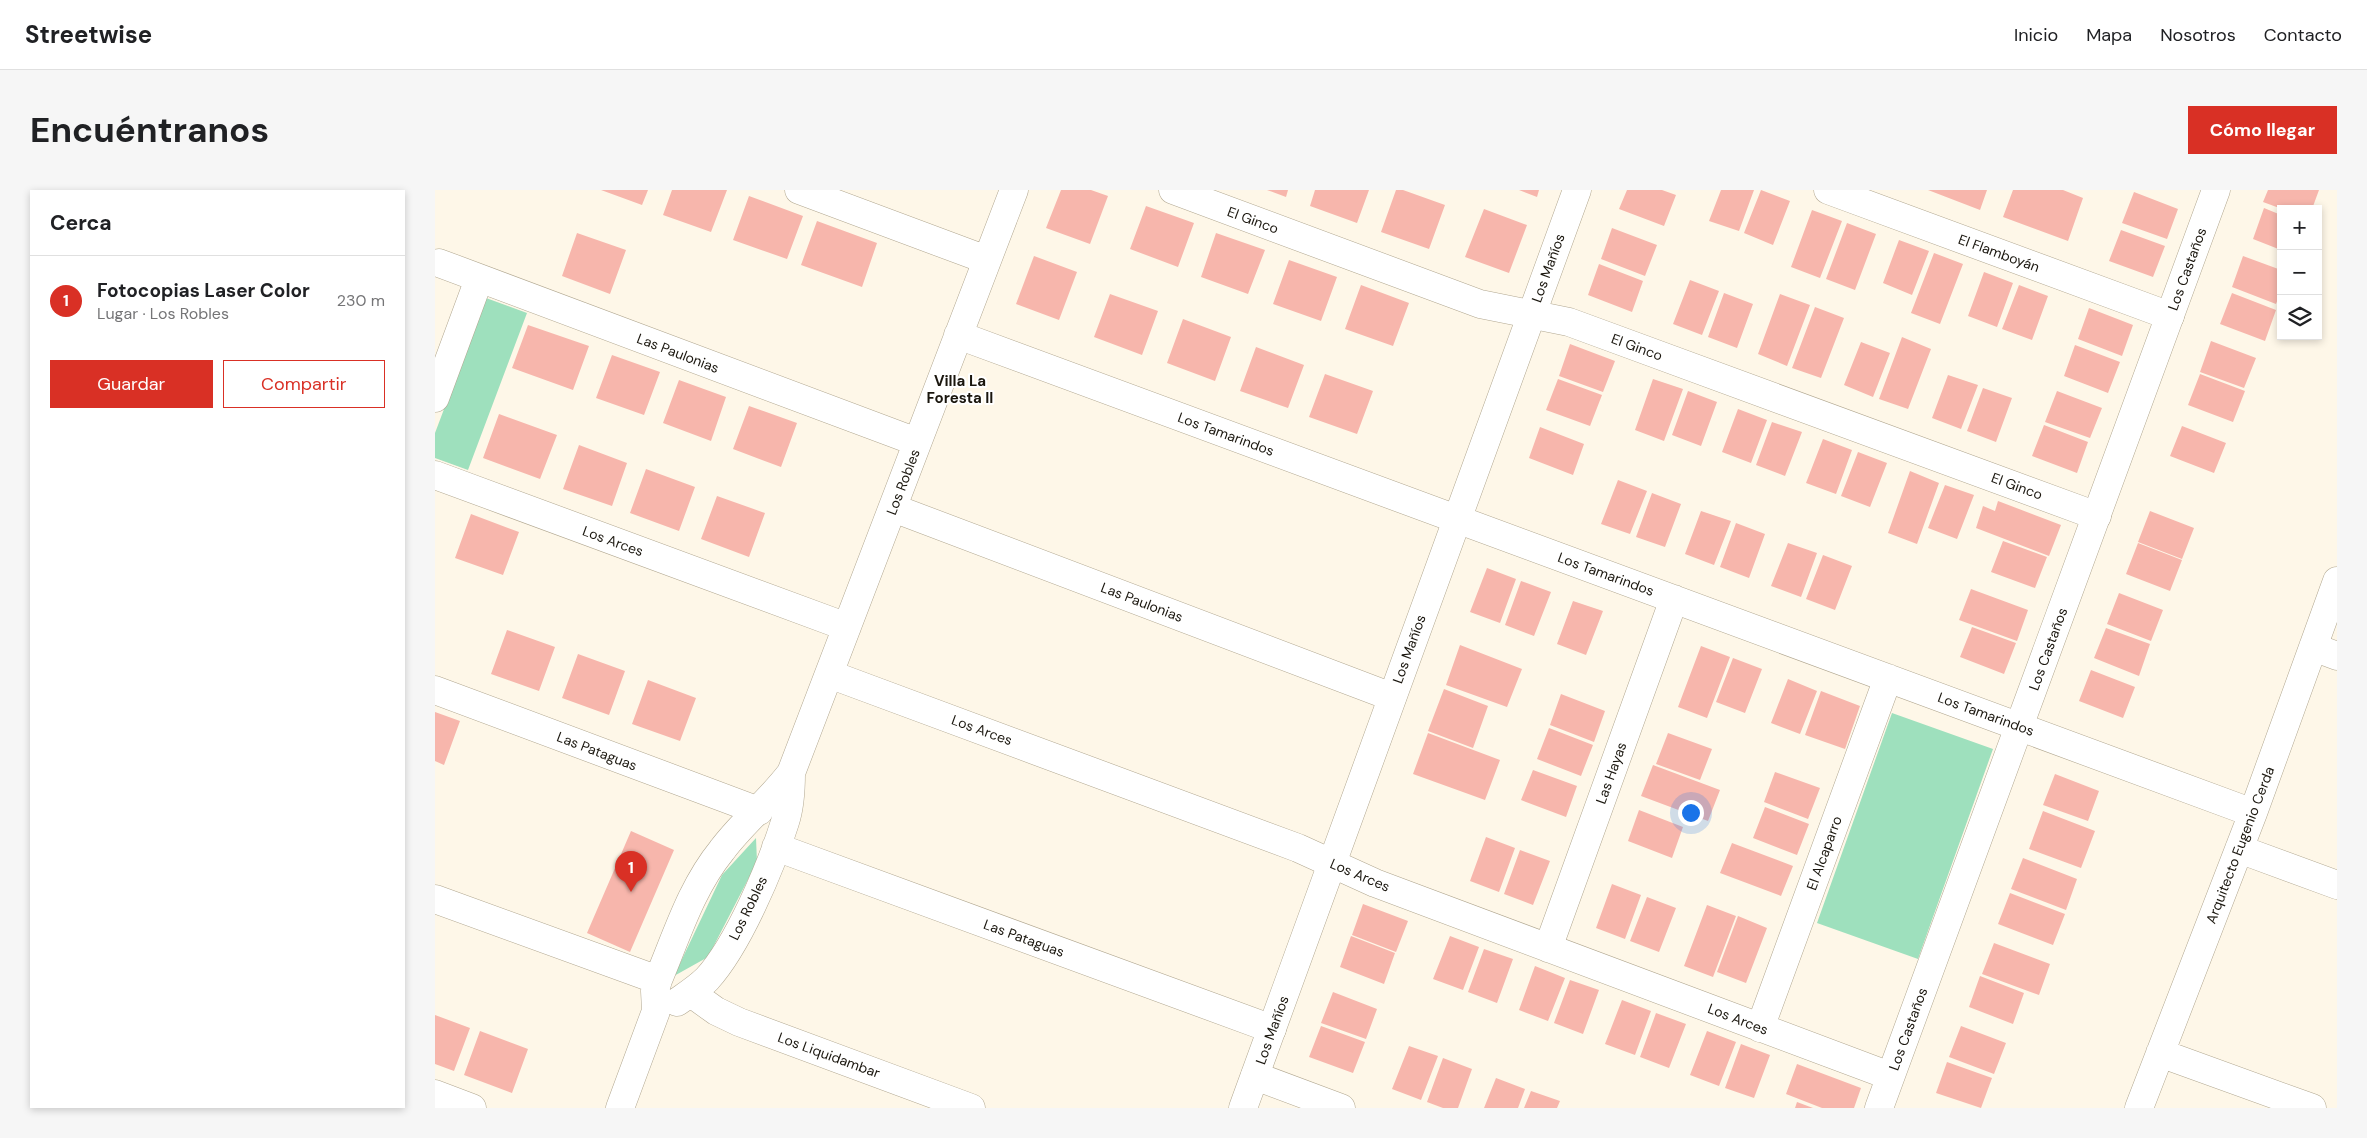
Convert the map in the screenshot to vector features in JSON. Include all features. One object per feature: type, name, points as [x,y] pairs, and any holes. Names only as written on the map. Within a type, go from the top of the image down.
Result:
[{"type":"street","points":[[799,190],[987,260]]},
{"type":"street","name":"Los Robles","points":[[656,1011],[675,1004],[706,980],[731,944],[750,907],[776,847],[789,805],[791,774],[1014,190]]},
{"type":"street","name":"El Ginco","points":[[1173,190],[1480,304],[1569,322],[2097,516]]},
{"type":"street","name":"Los Mañíos","points":[[1243,1108],[1456,518],[1577,190]]},
{"type":"street","name":"El Flamboyán","points":[[1828,190],[2170,316]]},
{"type":"street","name":"Los Castaños","points":[[1879,1108],[2216,190]]},
{"type":"street","name":"Las Paulonias","points":[[439,264],[917,442]]},
{"type":"street","points":[[435,398],[479,278]]},
{"type":"street","name":"Los Tamarindos","points":[[958,335],[2253,813]]},
{"type":"street","name":"Los Arces","points":[[435,475],[847,627]]},
{"type":"street","name":"Las Paulonias","points":[[893,508],[1392,697]]},
{"type":"street","name":"Arquitecto Eugenio Cerda","points":[[2139,1108],[2253,813],[2325,651],[2337,580]]},
{"type":"street","name":"Las Hayas","points":[[1548,948],[1674,599]]},
{"type":"street","name":"Los Arces","points":[[829,674],[1298,848],[1375,883],[1890,1076]]},
{"type":"street","name":"El Alcaparro","points":[[1760,1028],[1888,678]]},
{"type":"street","name":"Las Pataguas","points":[[435,690],[759,811]]},
{"type":"street","name":"Los Robles","points":[[620,1108],[656,1011],[655,991],[658,980],[702,877],[722,849],[743,825],[759,811],[791,774]]},
{"type":"street","name":"Las Pataguas","points":[[776,847],[1272,1029]]},
{"type":"street","points":[[2239,850],[2337,885]]},
{"type":"street","points":[[435,899],[658,980]]},
{"type":"street","name":"Los Liquidambar","points":[[691,993],[716,1011],[739,1022],[971,1108]]},
{"type":"street","points":[[2160,1053],[2312,1108]]},
{"type":"street","points":[[1255,1076],[1341,1108]]},
{"type":"street","points":[[435,1094],[472,1108]]},
{"type":"green space","points":[[486,298],[527,313],[468,470],[435,458],[435,433]]},
{"type":"green space","points":[[1892,713],[1993,749],[1918,959],[1817,923]]},
{"type":"green space","points":[[756,838],[757,862],[708,957],[674,976],[722,875]]},
{"type":"building","points":[[601,190],[648,190],[642,205]]},
{"type":"building","points":[[672,190],[727,190],[711,232],[663,215]]},
{"type":"building","points":[[1061,190],[1091,190],[1108,196],[1090,244],[1046,228]]},
{"type":"building","points":[[1267,190],[1288,190],[1286,197]]},
{"type":"building","points":[[1315,190],[1369,190],[1357,223],[1310,206]]},
{"type":"building","points":[[1396,190],[1403,190],[1445,205],[1429,249],[1381,232]]},
{"type":"building","points":[[1519,190],[1539,190],[1537,197]]},
{"type":"building","points":[[1627,190],[1662,190],[1676,195],[1664,226],[1619,209]]},
{"type":"building","points":[[1721,190],[1754,190],[1739,231],[1709,221]]},
{"type":"building","points":[[1761,190],[1790,201],[1773,245],[1744,233]]},
{"type":"building","points":[[1928,190],[1987,190],[1980,210]]},
{"type":"building","points":[[2013,190],[2063,190],[2083,198],[2068,241],[2003,217]]},
{"type":"building","points":[[2268,190],[2319,190],[2313,205],[2277,205],[2277,207],[2263,202]]},
{"type":"building","points":[[2134,192],[2178,209],[2167,239],[2122,223]]},
{"type":"building","points":[[749,196],[803,216],[787,259],[733,240]]},
{"type":"building","points":[[1146,206],[1194,223],[1178,267],[1130,249]]},
{"type":"building","points":[[2264,208],[2277,213],[2277,248],[2253,239]]},
{"type":"building","points":[[1484,209],[1527,225],[1509,273],[1465,257]]},
{"type":"building","points":[[1812,210],[1842,221],[1820,278],[1791,267]]},
{"type":"building","points":[[817,221],[877,243],[862,287],[801,265]]},
{"type":"building","points":[[1847,223],[1876,234],[1855,290],[1826,279]]},
{"type":"building","points":[[1612,228],[1657,245],[1645,276],[1601,259]]},
{"type":"building","points":[[2121,230],[2165,246],[2153,277],[2109,261]]},
{"type":"building","points":[[577,233],[626,250],[610,294],[562,276]]},
{"type":"building","points":[[1216,233],[1265,250],[1248,294],[1201,277]]},
{"type":"building","points":[[1899,240],[1929,251],[1912,295],[1883,283]]},
{"type":"building","points":[[1934,253],[1963,264],[1940,324],[1911,313]]},
{"type":"building","points":[[1034,256],[1077,272],[1059,320],[1016,304]]},
{"type":"building","points":[[2243,256],[2277,269],[2276,304],[2232,287]]},
{"type":"building","points":[[1289,260],[1337,277],[1321,321],[1273,304]]},
{"type":"building","points":[[1599,264],[1643,281],[1632,312],[1588,295]]},
{"type":"building","points":[[1984,272],[2013,283],[1997,327],[1968,316]]},
{"type":"building","points":[[1690,280],[1719,291],[1702,335],[1673,324]]},
{"type":"building","points":[[1361,285],[1409,303],[1393,346],[1345,329]]},
{"type":"building","points":[[2019,285],[2048,296],[2032,340],[2002,329]]},
{"type":"building","points":[[1724,293],[1753,304],[1737,348],[1708,337]]},
{"type":"building","points":[[2232,293],[2276,310],[2265,341],[2220,324]]},
{"type":"building","points":[[1110,294],[1158,311],[1142,355],[1094,337]]},
{"type":"building","points":[[1780,294],[1810,305],[1787,366],[1758,354]]},
{"type":"building","points":[[1815,307],[1844,318],[1821,378],[1792,368]]},
{"type":"building","points":[[2089,308],[2133,325],[2122,356],[2078,339]]},
{"type":"building","points":[[1183,319],[1231,337],[1215,381],[1167,363]]},
{"type":"building","points":[[528,325],[589,346],[573,390],[512,368]]},
{"type":"building","points":[[1902,337],[1931,349],[1908,409],[1879,399]]},
{"type":"building","points":[[2211,341],[2256,358],[2244,388],[2200,372]]},
{"type":"building","points":[[1861,342],[1890,353],[1873,397],[1844,385]]},
{"type":"building","points":[[1570,344],[1615,361],[1603,392],[1559,376]]},
{"type":"building","points":[[2075,345],[2120,362],[2108,393],[2064,376]]},
{"type":"building","points":[[1256,347],[1304,365],[1288,408],[1240,391]]},
{"type":"building","points":[[612,355],[660,372],[644,415],[596,398]]},
{"type":"building","points":[[1325,374],[1373,391],[1357,434],[1309,417]]},
{"type":"building","points":[[2200,374],[2245,391],[2233,422],[2188,405]]},
{"type":"building","points":[[1948,375],[1978,385],[1961,429],[1932,418]]},
{"type":"building","points":[[1558,379],[1602,395],[1590,426],[1546,410]]},
{"type":"building","points":[[1653,379],[1683,389],[1664,441],[1635,430]]},
{"type":"building","points":[[679,380],[726,397],[711,441],[663,423]]},
{"type":"building","points":[[1983,388],[2012,398],[1996,442],[1967,431]]},
{"type":"building","points":[[1688,391],[1717,402],[1701,446],[1672,435]]},
{"type":"building","points":[[2057,391],[2102,408],[2090,438],[2045,422]]},
{"type":"building","points":[[749,406],[797,423],[781,467],[733,449]]},
{"type":"building","points":[[1738,409],[1767,420],[1751,463],[1722,452]]},
{"type":"building","points":[[499,414],[557,435],[540,479],[483,458]]},
{"type":"building","points":[[1772,422],[1802,432],[1785,476],[1756,465]]},
{"type":"building","points":[[2044,425],[2088,442],[2077,473],[2032,456]]},
{"type":"building","points":[[2182,426],[2226,443],[2214,473],[2170,456]]},
{"type":"building","points":[[1540,427],[1584,444],[1573,475],[1529,458]]},
{"type":"building","points":[[1823,439],[1852,450],[1836,494],[1806,483]]},
{"type":"building","points":[[579,445],[627,463],[612,506],[563,489]]},
{"type":"building","points":[[1858,452],[1887,463],[1870,507],[1841,496]]},
{"type":"building","points":[[646,469],[695,487],[679,531],[630,513]]},
{"type":"building","points":[[1910,471],[1939,483],[1917,544],[1888,533]]},
{"type":"building","points":[[1618,480],[1647,491],[1630,534],[1601,524]]},
{"type":"building","points":[[1945,485],[1974,495],[1957,539],[1928,528]]},
{"type":"building","points":[[1652,493],[1681,504],[1665,547],[1636,537]]},
{"type":"building","points":[[717,496],[765,513],[749,557],[701,539]]},
{"type":"building","points":[[1998,501],[2061,525],[2049,556],[1976,528],[1983,506],[1995,511]]},
{"type":"building","points":[[1701,511],[1731,521],[1714,565],[1685,554]]},
{"type":"building","points":[[2150,511],[2194,528],[2182,559],[2138,542]]},
{"type":"building","points":[[471,514],[519,532],[503,575],[455,558]]},
{"type":"building","points":[[1736,523],[1765,534],[1749,578],[1720,567]]},
{"type":"building","points":[[2003,541],[2047,557],[2035,588],[1991,572]]},
{"type":"building","points":[[1788,543],[1817,553],[1801,597],[1771,586]]},
{"type":"building","points":[[2138,543],[2182,560],[2170,591],[2126,574]]},
{"type":"building","points":[[1823,555],[1852,566],[1835,610],[1806,599]]},
{"type":"building","points":[[1487,568],[1516,579],[1500,623],[1470,612]]},
{"type":"building","points":[[1521,581],[1551,592],[1534,636],[1505,625]]},
{"type":"building","points":[[1971,589],[2028,610],[2017,641],[1959,620]]},
{"type":"building","points":[[2119,593],[2163,610],[2151,641],[2107,624]]},
{"type":"building","points":[[1573,601],[1603,611],[1586,655],[1557,644]]},
{"type":"building","points":[[1972,627],[2016,643],[2004,674],[1960,657]]},
{"type":"building","points":[[2106,628],[2150,644],[2139,676],[2094,658]]},
{"type":"building","points":[[507,630],[555,647],[539,691],[491,674]]},
{"type":"building","points":[[1460,645],[1522,669],[1507,707],[1446,685]]},
{"type":"building","points":[[1701,646],[1730,657],[1707,718],[1678,707]]},
{"type":"building","points":[[578,654],[625,671],[609,715],[562,698]]},
{"type":"building","points":[[1733,658],[1762,669],[1745,713],[1716,702]]},
{"type":"building","points":[[2091,670],[2135,687],[2123,718],[2079,701]]},
{"type":"building","points":[[1788,679],[1817,691],[1800,734],[1771,723]]},
{"type":"building","points":[[648,680],[696,698],[680,741],[632,724]]},
{"type":"building","points":[[1444,689],[1488,706],[1473,748],[1428,731]]},
{"type":"building","points":[[1821,691],[1860,706],[1845,749],[1805,735]]},
{"type":"building","points":[[1561,694],[1605,711],[1594,742],[1550,725]]},
{"type":"building","points":[[435,712],[460,721],[444,765],[435,761]]},
{"type":"building","points":[[1549,728],[1593,745],[1581,776],[1537,759]]},
{"type":"building","points":[[1428,733],[1500,760],[1485,800],[1413,774]]},
{"type":"building","points":[[1668,733],[1712,749],[1700,780],[1656,764]]},
{"type":"building","points":[[1653,765],[1720,790],[1708,821],[1641,796]]},
{"type":"building","points":[[1533,770],[1577,786],[1566,817],[1521,800]]},
{"type":"building","points":[[1775,772],[1820,788],[1808,819],[1764,802]]},
{"type":"building","points":[[2055,774],[2099,791],[2088,821],[2043,805]]},
{"type":"building","points":[[1765,807],[1809,824],[1797,855],[1753,838]]},
{"type":"building","points":[[1639,810],[1683,827],[1672,858],[1628,841]]},
{"type":"building","points":[[2043,811],[2095,831],[2081,868],[2029,849]]},
{"type":"building","points":[[631,831],[674,850],[630,952],[587,933]]},
{"type":"building","points":[[1486,837],[1515,848],[1499,892],[1470,881]]},
{"type":"building","points":[[1732,843],[1793,866],[1781,896],[1720,873]]},
{"type":"building","points":[[1520,850],[1550,861],[1533,905],[1504,894]]},
{"type":"building","points":[[2023,858],[2077,879],[2066,910],[2011,889]]},
{"type":"building","points":[[1612,884],[1641,895],[1625,939],[1596,928]]},
{"type":"building","points":[[2010,893],[2065,914],[2053,945],[1998,924]]},
{"type":"building","points":[[1647,897],[1676,908],[1659,952],[1630,941]]},
{"type":"building","points":[[1363,904],[1408,921],[1396,952],[1352,935]]},
{"type":"building","points":[[1707,905],[1736,916],[1713,977],[1684,966]]},
{"type":"building","points":[[1738,916],[1767,928],[1746,983],[1717,972]]},
{"type":"building","points":[[1351,936],[1395,953],[1384,984],[1340,967]]},
{"type":"building","points":[[1450,936],[1479,947],[1463,990],[1433,979]]},
{"type":"building","points":[[1994,943],[2050,964],[2039,995],[1982,974]]},
{"type":"building","points":[[1484,949],[1513,959],[1497,1003],[1468,992]]},
{"type":"building","points":[[1535,966],[1565,978],[1548,1021],[1519,1010]]},
{"type":"building","points":[[1980,976],[2024,993],[2013,1024],[1969,1007]]},
{"type":"building","points":[[1570,980],[1599,990],[1583,1034],[1554,1023]]},
{"type":"building","points":[[1333,992],[1377,1009],[1366,1039],[1321,1023]]},
{"type":"building","points":[[1622,1000],[1651,1011],[1635,1055],[1605,1044]]},
{"type":"building","points":[[1656,1013],[1686,1024],[1669,1068],[1640,1057]]},
{"type":"building","points":[[435,1015],[470,1028],[454,1071],[435,1064]]},
{"type":"building","points":[[1321,1026],[1365,1042],[1353,1073],[1309,1057]]},
{"type":"building","points":[[1961,1026],[2006,1043],[1994,1074],[1949,1057]]},
{"type":"building","points":[[480,1031],[528,1049],[512,1093],[464,1075]]},
{"type":"building","points":[[1707,1031],[1736,1042],[1719,1086],[1690,1075]]},
{"type":"building","points":[[1741,1044],[1770,1055],[1754,1098],[1725,1088]]},
{"type":"building","points":[[1409,1046],[1438,1056],[1421,1100],[1392,1089]]},
{"type":"building","points":[[1443,1058],[1472,1069],[1458,1108],[1443,1108],[1427,1102]]},
{"type":"building","points":[[1947,1062],[1992,1078],[1981,1108],[1936,1093]]},
{"type":"building","points":[[1797,1064],[1861,1088],[1854,1108],[1822,1108],[1786,1094]]},
{"type":"building","points":[[1496,1078],[1525,1089],[1518,1108],[1484,1108]]},
{"type":"building","points":[[1531,1091],[1560,1101],[1557,1108],[1524,1108]]},
{"type":"building","points":[[1797,1102],[1813,1108],[1795,1108]]},
{"type":"place","name":"Fotocopias Laser Color","points":[[631,892]]},
{"type":"district","name":"Villa La Foresta II","points":[[960,390]]}]
